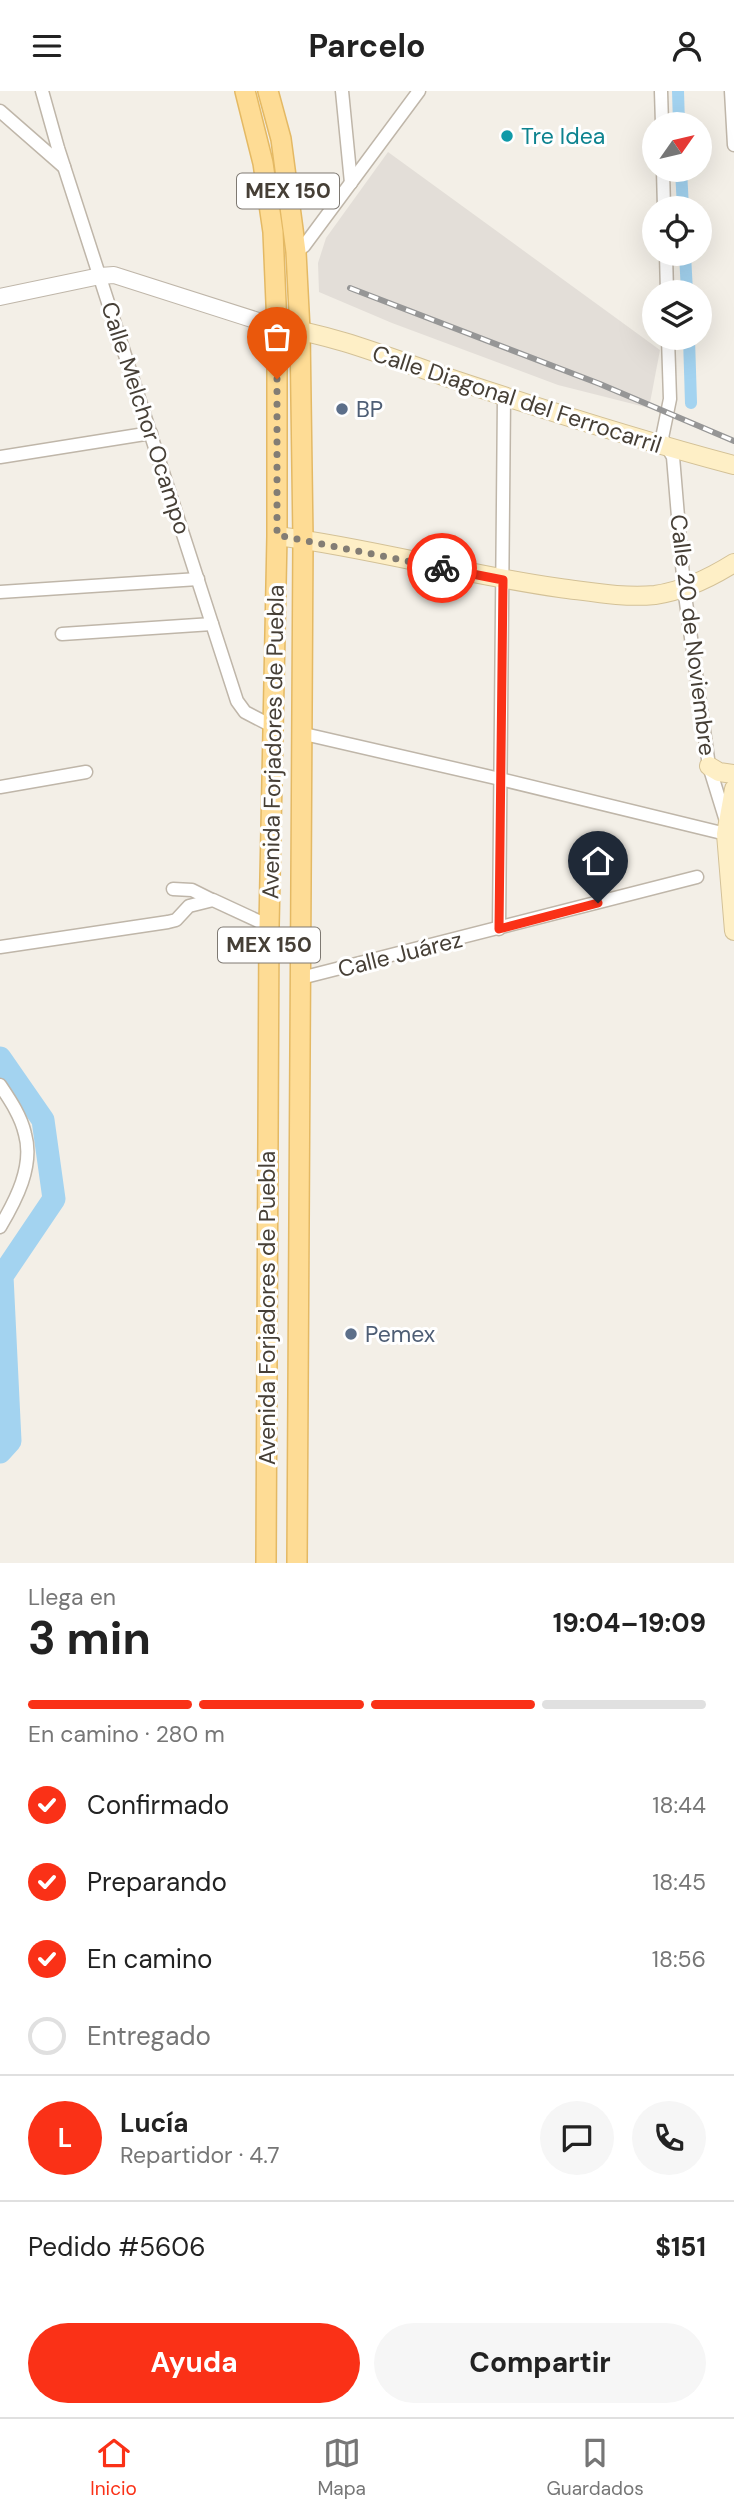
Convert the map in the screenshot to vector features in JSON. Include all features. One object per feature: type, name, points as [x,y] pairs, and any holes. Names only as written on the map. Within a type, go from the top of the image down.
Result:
[{"type":"main road","name":"Avenida Forjadores de Puebla","points":[[245,91],[263,163],[273,232],[277,327],[277,535],[269,926],[266,1563]]},
{"type":"main road","name":"Avenida Forjadores de Puebla","points":[[268,91],[281,139],[296,251],[300,330],[303,539],[297,1563]]},
{"type":"main road","name":"Calle Diagonal del Ferrocarril","points":[[277,327],[300,330],[504,397],[668,448],[734,465]]},
{"type":"main road","points":[[277,535],[503,580],[627,596],[658,594],[684,588],[734,563]]},
{"type":"main road","points":[[709,766],[719,772],[734,774]]},
{"type":"main road","points":[[734,789],[726,828],[734,931]]},
{"type":"street","name":"Calle Melchor Ocampo","points":[[42,91],[64,167],[240,707],[244,712],[274,727]]},
{"type":"street","points":[[342,91],[351,184]]},
{"type":"street","points":[[296,251],[304,246],[419,91]]},
{"type":"street","points":[[661,91],[662,112]]},
{"type":"street","points":[[731,91],[734,145]]},
{"type":"street","points":[[0,111],[64,167]]},
{"type":"street","points":[[0,297],[114,275],[277,327]]},
{"type":"street","name":"Calle 20 de Noviembre","points":[[668,350],[670,399],[662,438],[673,457],[684,588],[709,766],[726,828]]},
{"type":"street","points":[[499,929],[504,397]]},
{"type":"street","points":[[0,457],[151,433]]},
{"type":"street","points":[[0,592],[198,579]]},
{"type":"street","points":[[62,634],[212,624]]},
{"type":"street","points":[[300,733],[726,828]]},
{"type":"street","points":[[0,787],[86,772]]},
{"type":"street","name":"Calle Juárez","points":[[301,978],[697,877]]},
{"type":"street","points":[[173,889],[192,890],[269,926]]},
{"type":"street","points":[[0,947],[168,922],[176,920],[189,906],[213,900]]},
{"type":"street","points":[[0,1085],[18,1113],[26,1134],[27,1148],[25,1173],[13,1205],[0,1227]]},
{"type":"shaded area","points":[[388,152],[642,337],[642,350],[660,350],[649,408],[558,385],[392,323],[319,292],[318,263],[326,238]]},
{"type":"waterway","points":[[678,91],[679,112]]},
{"type":"waterway","points":[[682,182],[682,196]]},
{"type":"waterway","points":[[686,266],[686,280]]},
{"type":"waterway","points":[[689,350],[691,403]]},
{"type":"waterway","points":[[0,1058],[43,1120],[54,1199],[2,1276],[10,1441],[0,1452]]},
{"type":"railway","points":[[350,288],[600,384],[734,441]]},
{"type":"way so far","points":[[277,379],[277,535],[442,568]]},
{"type":"place","name":"Tre Idea","points":[[507,136]]},
{"type":"place","name":"BP","points":[[342,409]]},
{"type":"place","name":"Pemex","points":[[351,1334]]},
{"type":"route","points":[[442,568],[503,580],[499,929],[598,903]]}]
